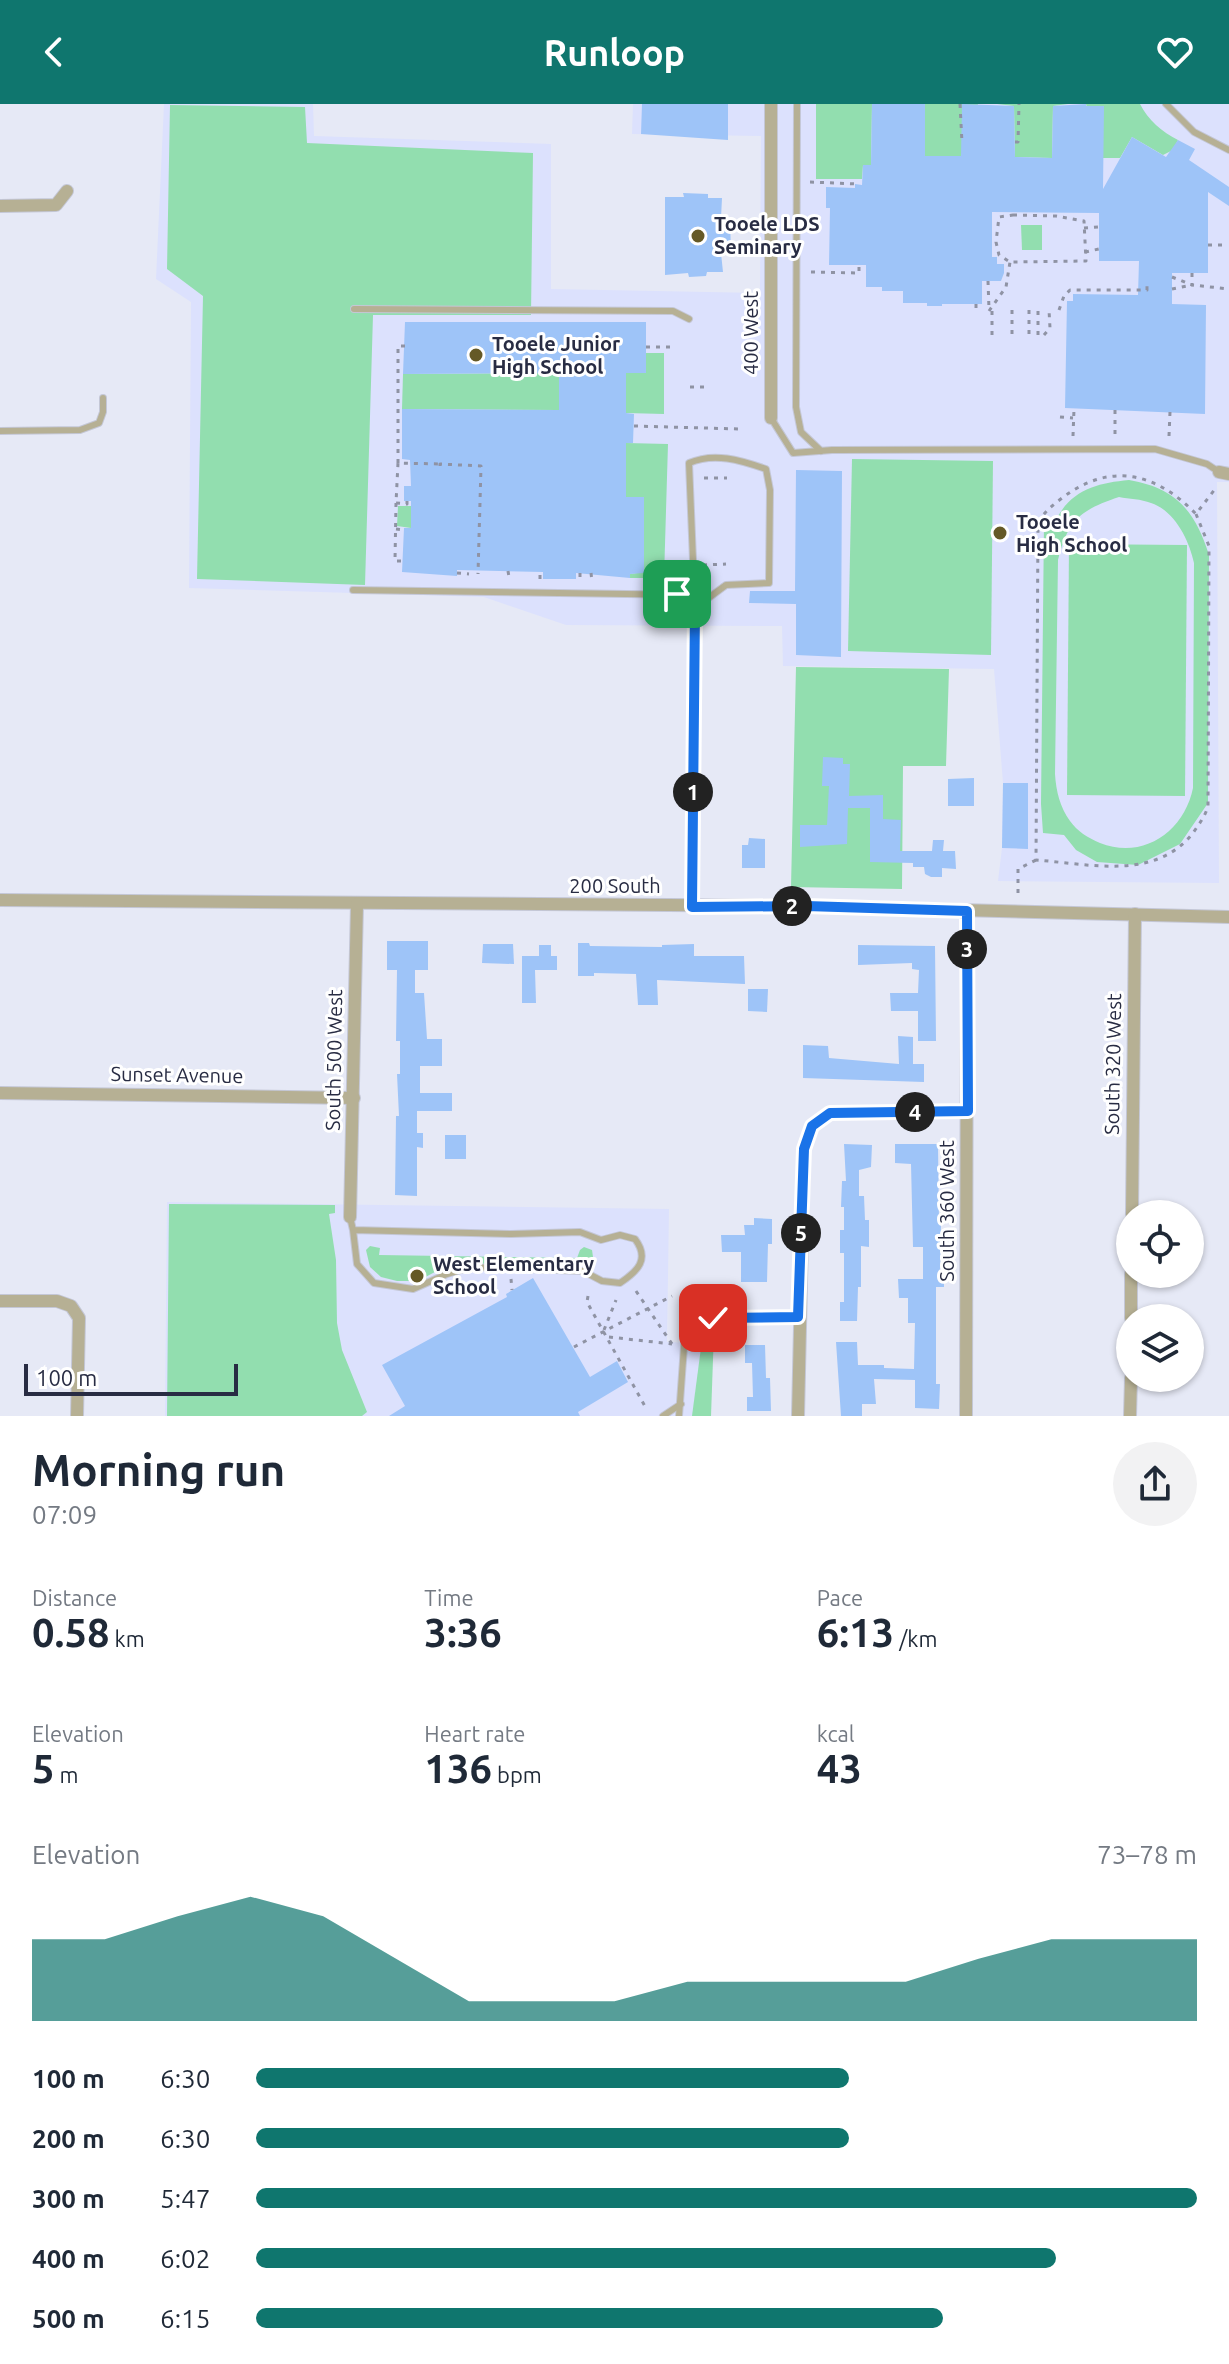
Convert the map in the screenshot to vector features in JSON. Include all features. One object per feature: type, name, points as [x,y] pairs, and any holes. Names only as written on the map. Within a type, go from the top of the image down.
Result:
[{"type":"street","name":"400 West","points":[[771,104],[771,418]]},
{"type":"street","points":[[0,206],[56,205],[67,191]]},
{"type":"street","name":"200 South","points":[[0,900],[806,906],[1229,917]]},
{"type":"street","name":"South 500 West","points":[[352,1223],[357,904]]},
{"type":"street","name":"South 360 West","points":[[966,1416],[967,911]]},
{"type":"street","name":"South 320 West","points":[[1132,1200],[1135,914]]},
{"type":"street","name":"Sunset Avenue","points":[[0,1093],[354,1098]]},
{"type":"street","points":[[798,1416],[804,1149],[812,1126],[830,1113],[968,1111]]},
{"type":"street","points":[[0,1301],[57,1301],[71,1306],[79,1318],[77,1416]]},
{"type":"street","points":[[686,1319],[798,1317]]},
{"type":"street","points":[[1130,1416],[1131,1392]]},
{"type":"lane","points":[[797,104],[796,407],[801,432],[821,451]]},
{"type":"lane","points":[[1166,104],[1194,132],[1229,150]]},
{"type":"lane","points":[[354,309],[673,311],[689,319]]},
{"type":"lane","points":[[0,431],[80,430],[99,423],[103,398]]},
{"type":"lane","points":[[771,418],[793,453],[1155,449],[1207,464],[1224,473]]},
{"type":"lane","points":[[692,907],[695,608],[689,463],[704,456],[740,460],[766,469],[770,490],[769,583],[726,585],[695,608]]},
{"type":"lane","points":[[353,590],[694,595]]},
{"type":"lane","points":[[352,1223],[511,1234],[580,1232],[601,1240],[620,1235],[635,1239],[643,1257],[635,1273],[620,1283],[602,1281],[583,1271],[471,1267],[413,1289],[374,1283],[357,1264],[352,1223]]},
{"type":"lane","points":[[679,1416],[686,1319]]},
{"type":"lane","points":[[663,1416],[681,1404]]},
{"type":"path","points":[[960,104],[962,143]]},
{"type":"path","points":[[1015,142],[1018,142],[1016,122],[1019,104]]},
{"type":"path","points":[[810,182],[858,184]]},
{"type":"path","points":[[1056,216],[1084,221],[1084,228],[1086,261],[1010,262],[999,255],[994,242],[999,217],[1056,216]]},
{"type":"path","points":[[1084,228],[1099,227]]},
{"type":"path","points":[[1208,245],[1229,247]]},
{"type":"path","points":[[1085,252],[1099,249]]},
{"type":"path","points":[[988,281],[989,311],[1006,287],[1010,262]]},
{"type":"path","points":[[811,272],[859,273],[859,265]]},
{"type":"path","points":[[1192,273],[1192,285]]},
{"type":"path","points":[[1172,277],[1192,285],[1229,289]]},
{"type":"path","points":[[1059,310],[1070,290],[1140,292],[1147,290],[1147,281]]},
{"type":"path","points":[[1172,289],[1192,285]]},
{"type":"path","points":[[976,304],[976,310]]},
{"type":"path","points":[[1012,310],[1012,335]]},
{"type":"path","points":[[1029,310],[1029,335]]},
{"type":"path","points":[[1038,310],[1038,335]]},
{"type":"path","points":[[1044,335],[1050,328],[1049,310]]},
{"type":"path","points":[[992,311],[992,335]]},
{"type":"path","points":[[403,561],[395,561],[396,435],[398,346],[405,346]]},
{"type":"path","points":[[646,347],[671,347]]},
{"type":"path","points":[[690,387],[709,387]]},
{"type":"path","points":[[1073,436],[1074,409]]},
{"type":"path","points":[[1115,410],[1115,435]]},
{"type":"path","points":[[1169,436],[1170,412]]},
{"type":"path","points":[[1060,417],[1073,418]]},
{"type":"path","points":[[634,426],[740,429]]},
{"type":"path","points":[[396,435],[402,436]]},
{"type":"path","points":[[398,463],[481,466],[478,574]]},
{"type":"path","points":[[1018,893],[1018,869],[1036,860],[1138,867],[1182,846],[1206,816],[1209,546],[1196,514],[1176,494],[1158,483],[1129,476],[1105,478],[1082,485],[1041,517],[1038,525],[1036,860]]},
{"type":"path","points":[[704,478],[727,478]]},
{"type":"path","points":[[1196,514],[1215,489]]},
{"type":"path","points":[[396,503],[407,504],[407,501]]},
{"type":"path","points":[[396,529],[404,530]]},
{"type":"path","points":[[703,565],[726,564]]},
{"type":"path","points":[[508,571],[509,577]]},
{"type":"path","points":[[540,571],[540,579]]},
{"type":"path","points":[[457,573],[469,574]]},
{"type":"path","points":[[580,573],[580,582]]},
{"type":"path","points":[[591,573],[592,581]]},
{"type":"path","points":[[511,1275],[512,1290]]},
{"type":"path","points":[[607,1337],[672,1344],[636,1291]]},
{"type":"path","points":[[588,1296],[587,1302],[647,1410]]},
{"type":"path","points":[[574,1347],[672,1296]]},
{"type":"path","points":[[603,1331],[616,1300]]},
{"type":"shaded area","points":[[164,104],[313,104],[314,136],[551,144],[551,289],[760,293],[761,136],[632,134],[633,104],[1229,104],[1229,482],[1217,482],[1219,883],[998,881],[1003,783],[994,669],[783,666],[782,626],[566,625],[484,597],[189,588],[191,302],[156,279]]},
{"type":"shaded area","name":"West Elementary School","points":[[167,1202],[669,1209],[667,1342],[711,1344],[710,1416],[165,1416]]},
{"type":"green space","points":[[816,104],[872,104],[871,165],[863,165],[862,179],[816,179]]},
{"type":"green space","points":[[907,104],[978,104],[961,156],[925,156],[925,105]]},
{"type":"green space","points":[[997,104],[1068,104],[1053,106],[1052,158],[1015,157],[1014,106]]},
{"type":"green space","points":[[1086,104],[1140,104],[1156,125],[1178,140],[1173,150],[1163,155],[1132,137],[1120,158],[1103,158]]},
{"type":"green space","points":[[170,105],[305,107],[307,143],[533,153],[531,315],[373,315],[365,585],[197,579],[203,296],[167,269]]},
{"type":"green space","points":[[1021,225],[1042,225],[1042,250],[1022,250]]},
{"type":"green space","points":[[646,353],[664,353],[664,414],[626,413],[626,373],[646,373]]},
{"type":"green space","points":[[559,373],[559,410],[402,409],[403,374]]},
{"type":"green space","points":[[626,443],[668,444],[664,578],[630,578],[630,574],[644,572],[644,498],[626,497]]},
{"type":"green space","points":[[852,459],[993,461],[991,655],[848,651]]},
{"type":"green space","points":[[1129,480],[1159,489],[1181,504],[1197,526],[1209,555],[1208,803],[1180,844],[1138,865],[1097,862],[1076,850],[1064,835],[1043,833],[1041,804],[1044,522],[1055,522],[1068,502],[1077,495],[1095,486]],"holes":[[[1119,497],[1160,507],[1174,519],[1185,536],[1194,563],[1193,788],[1181,818],[1171,829],[1146,845],[1131,848],[1100,843],[1076,828],[1061,804],[1055,774],[1058,560],[1066,535],[1078,518],[1094,507]]]},
{"type":"green space","points":[[398,506],[411,506],[411,528],[397,526]]},
{"type":"green space","points":[[1069,544],[1187,545],[1185,796],[1067,795]]},
{"type":"green space","points":[[796,667],[949,669],[946,766],[903,766],[902,889],[791,887]]},
{"type":"green space","points":[[169,1204],[335,1205],[335,1213],[329,1214],[336,1260],[337,1323],[342,1350],[367,1412],[362,1416],[167,1416]]},
{"type":"green space","points":[[370,1246],[380,1248],[379,1255],[577,1258],[584,1247],[592,1250],[593,1257],[590,1265],[448,1265],[418,1281],[397,1281],[381,1277],[370,1267],[366,1250]]},
{"type":"green space","points":[[714,1331],[711,1416],[692,1416],[702,1340]]},
{"type":"building","points":[[642,104],[728,104],[728,140],[641,134]]},
{"type":"building","points":[[872,104],[925,104],[925,156],[961,156],[962,104],[1014,106],[1015,157],[1052,158],[1053,106],[1104,106],[1103,189],[1132,137],[1166,157],[1178,140],[1195,149],[1189,160],[1229,187],[1229,206],[1208,192],[1208,273],[1172,273],[1172,304],[1206,305],[1205,414],[1065,408],[1067,301],[1073,301],[1073,294],[1138,295],[1139,261],[1099,261],[1099,213],[992,212],[992,257],[997,257],[997,264],[1004,264],[1004,273],[1001,281],[982,281],[982,304],[927,306],[927,303],[903,303],[903,291],[866,287],[866,265],[829,265],[830,208],[826,208],[826,187],[855,188],[855,184],[862,185],[863,165],[871,165]]},
{"type":"building","name":"Tooele LDS Seminary","points":[[683,193],[722,198],[721,218],[730,218],[731,254],[721,253],[723,272],[689,277],[688,273],[665,275],[665,197],[684,197]]},
{"type":"building","points":[[405,322],[646,322],[646,373],[626,373],[626,413],[634,414],[633,443],[626,443],[626,497],[644,497],[644,573],[630,574],[630,578],[576,573],[576,579],[543,579],[543,572],[457,570],[457,576],[402,572],[404,528],[411,528],[411,501],[404,501],[404,486],[411,486],[410,460],[402,459],[402,409],[559,410],[559,373],[403,374]]},
{"type":"building","points":[[796,470],[842,471],[841,657],[796,655],[796,604],[749,603],[750,591],[795,591]]},
{"type":"building","points":[[823,757],[843,758],[843,764],[850,764],[849,796],[883,795],[883,819],[901,820],[900,851],[932,851],[933,840],[944,840],[943,851],[955,851],[956,869],[942,868],[942,877],[931,877],[925,874],[924,867],[913,867],[913,863],[870,862],[870,808],[848,808],[847,844],[800,847],[800,825],[827,825],[829,786],[822,786]]},
{"type":"building","points":[[974,778],[974,806],[948,806],[948,779]]},
{"type":"building","points":[[1003,783],[1028,783],[1028,849],[1002,848]]},
{"type":"building","points":[[749,838],[765,839],[765,868],[742,868],[742,845],[748,845]]},
{"type":"building","points":[[387,941],[428,941],[428,970],[415,970],[415,993],[424,993],[427,1039],[442,1039],[442,1066],[420,1066],[420,1093],[452,1093],[452,1111],[417,1111],[417,1133],[423,1133],[423,1148],[417,1147],[417,1196],[395,1195],[400,1041],[396,1041],[397,970],[387,970]]},
{"type":"building","points":[[578,943],[589,943],[590,946],[662,947],[694,944],[694,956],[744,956],[745,984],[657,980],[658,1005],[638,1005],[636,974],[594,973],[594,976],[578,976]]},
{"type":"building","points":[[483,944],[513,944],[514,964],[482,963]]},
{"type":"building","points":[[539,945],[551,945],[551,956],[557,956],[557,970],[535,970],[536,1003],[522,1003],[522,956],[539,956]]},
{"type":"building","points":[[858,945],[935,946],[936,1041],[918,1041],[918,1011],[891,1011],[890,993],[918,993],[919,970],[912,969],[912,963],[858,965]]},
{"type":"building","points":[[748,989],[768,989],[767,1012],[748,1011]]},
{"type":"building","points":[[898,1036],[913,1037],[913,1064],[924,1064],[924,1082],[803,1078],[803,1045],[828,1046],[829,1058],[899,1064]]},
{"type":"building","points":[[445,1135],[466,1135],[466,1159],[445,1159]]},
{"type":"building","points":[[844,1144],[872,1145],[871,1167],[859,1170],[859,1196],[864,1196],[865,1220],[869,1220],[869,1247],[861,1246],[857,1321],[840,1321],[840,1302],[844,1302],[844,1253],[840,1253],[840,1230],[844,1230],[844,1207],[841,1207],[842,1181],[846,1181]]},
{"type":"building","points":[[895,1144],[938,1144],[940,1276],[944,1278],[944,1287],[936,1287],[939,1409],[915,1408],[915,1380],[874,1379],[876,1404],[862,1404],[862,1416],[841,1416],[836,1342],[857,1342],[858,1365],[914,1369],[915,1323],[908,1323],[908,1298],[899,1298],[898,1279],[923,1279],[923,1247],[913,1247],[911,1164],[895,1163]]},
{"type":"building","points":[[754,1218],[772,1219],[767,1282],[741,1282],[741,1252],[722,1252],[721,1235],[745,1235],[744,1225],[754,1225]]},
{"type":"building","points":[[533,1278],[590,1377],[617,1361],[628,1382],[578,1412],[580,1416],[389,1416],[405,1406],[382,1365],[507,1297],[506,1294]]},
{"type":"building","points":[[745,1345],[765,1345],[771,1411],[747,1411],[747,1397],[753,1397],[752,1363],[745,1363]]},
{"type":"place","name":"Tooele LDS Seminary","points":[[698,236]]},
{"type":"place","name":"Tooele Junior High School","points":[[476,355]]},
{"type":"place","name":"Tooele High School","points":[[1000,533]]},
{"type":"place","name":"West Elementary School","points":[[417,1276]]},
{"type":"route","points":[[677,594],[694,595],[695,608],[692,907],[806,906],[967,911],[968,1111],[830,1113],[812,1126],[804,1149],[798,1317],[713,1318]]}]
